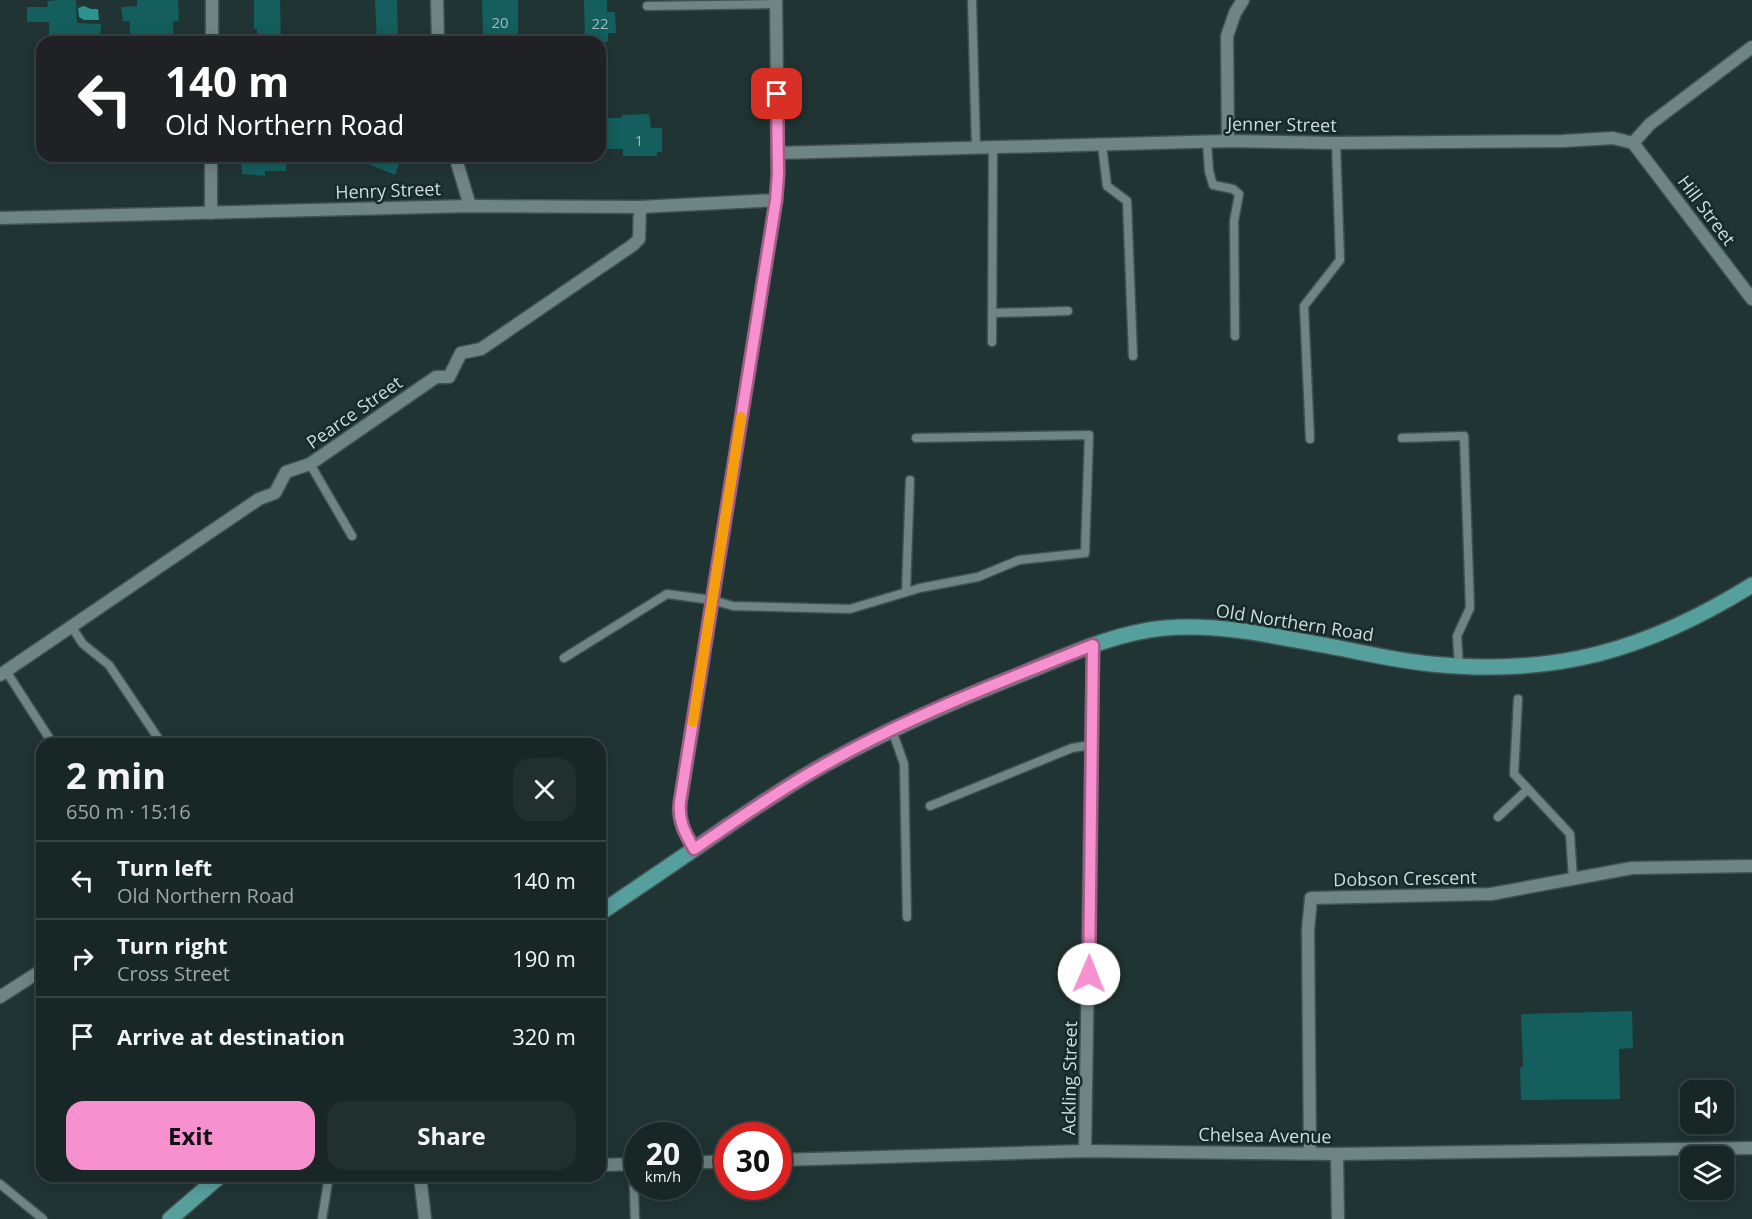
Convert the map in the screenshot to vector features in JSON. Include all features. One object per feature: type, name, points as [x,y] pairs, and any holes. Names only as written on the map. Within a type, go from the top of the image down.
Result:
[{"type":"main road","name":"Old Northern Road","points":[[606,910],[772,796],[833,760],[892,730],[986,688],[1093,645],[1128,634],[1162,628],[1193,626],[1238,630],[1429,664],[1529,666],[1578,659],[1622,649],[1680,626],[1752,585]]},
{"type":"main road","points":[[170,1219],[213,1182]]},
{"type":"street","points":[[212,0],[212,36]]},
{"type":"street","points":[[437,0],[438,36]]},
{"type":"street","points":[[1228,141],[1227,36],[1235,12],[1243,0]]},
{"type":"street","points":[[694,849],[683,829],[679,812],[776,200],[776,2]]},
{"type":"street","points":[[1633,143],[1650,124],[1752,47]]},
{"type":"street","name":"Jenner Street","points":[[777,153],[1228,141],[1336,143],[1563,141],[1613,138],[1633,143]]},
{"type":"street","name":"Hill Street","points":[[1633,143],[1752,299]]},
{"type":"street","points":[[211,162],[211,213]]},
{"type":"street","points":[[457,162],[470,206]]},
{"type":"street","name":"Henry Street","points":[[0,218],[470,206],[640,207],[776,200]]},
{"type":"street","name":"Pearce Street","points":[[3,673],[259,499],[275,493],[286,472],[310,464],[436,377],[449,377],[462,353],[481,349],[633,245],[639,238],[640,207]]},
{"type":"street","name":"Ackling Street","points":[[1085,1151],[1093,645]]},
{"type":"street","name":"Dobson Crescent","points":[[1310,1153],[1308,930],[1311,898],[1491,894],[1632,868],[1752,866]]},
{"type":"street","points":[[0,997],[36,974]]},
{"type":"street","name":"Chelsea Avenue","points":[[792,1160],[1085,1151],[1336,1154],[1752,1148]]},
{"type":"street","points":[[1336,1154],[1338,1219]]},
{"type":"street","points":[[606,1165],[624,1164]]},
{"type":"street","points":[[421,1182],[425,1219]]},
{"type":"lane","points":[[972,0],[976,148]]},
{"type":"lane","points":[[647,6],[776,2]]},
{"type":"lane","points":[[1207,142],[1209,171],[1213,185],[1233,189],[1239,194],[1234,221],[1235,336]]},
{"type":"lane","points":[[1310,439],[1304,306],[1340,260],[1336,143]]},
{"type":"lane","points":[[1102,145],[1107,186],[1127,201],[1133,356]]},
{"type":"lane","points":[[992,342],[993,147]]},
{"type":"lane","points":[[993,314],[1068,311]]},
{"type":"lane","points":[[564,658],[667,594],[712,600],[733,606],[850,609],[906,592],[978,577],[1019,560],[1086,553],[1089,435],[916,438]]},
{"type":"lane","points":[[1402,438],[1464,436],[1470,608],[1457,636],[1459,666]]},
{"type":"lane","points":[[310,464],[352,536]]},
{"type":"lane","points":[[906,592],[910,480]]},
{"type":"lane","points":[[72,626],[83,644],[109,665],[158,738]]},
{"type":"lane","points":[[3,673],[49,738]]},
{"type":"lane","points":[[1518,699],[1514,774],[1570,834],[1573,879]]},
{"type":"lane","points":[[892,730],[904,764],[907,917]]},
{"type":"lane","points":[[930,806],[1072,747],[1091,745]]},
{"type":"lane","points":[[1498,817],[1528,789]]},
{"type":"lane","points":[[322,1219],[328,1182]]},
{"type":"lane","points":[[0,1184],[43,1219]]},
{"type":"lane","points":[[635,1200],[635,1219]]},
{"type":"water","points":[[84,6],[98,9],[99,20],[84,20],[79,17],[78,8]]},
{"type":"building","points":[[76,0],[77,23],[101,24],[100,36],[49,36],[49,22],[27,22],[27,7],[48,7],[47,1]]},
{"type":"building","points":[[137,0],[178,0],[179,21],[173,21],[174,36],[130,36],[130,21],[123,21],[121,7],[137,6]]},
{"type":"building","points":[[254,0],[280,0],[281,36],[257,36],[257,29],[254,29]]},
{"type":"building","points":[[375,0],[397,0],[398,36],[377,36]]},
{"type":"building","points":[[482,0],[518,0],[518,34],[483,35]]},
{"type":"building","points":[[584,0],[607,0],[607,12],[615,12],[616,33],[608,33],[608,42],[606,42],[606,36],[585,36]]},
{"type":"building","points":[[649,114],[651,128],[662,128],[662,152],[657,152],[657,156],[623,156],[623,149],[606,149],[606,118],[622,118],[622,115]]},
{"type":"building","points":[[241,162],[287,162],[286,171],[265,171],[265,176],[242,174]]},
{"type":"building","points":[[364,162],[400,162],[395,175]]},
{"type":"building","points":[[1632,1011],[1633,1048],[1619,1049],[1620,1099],[1521,1100],[1520,1067],[1523,1067],[1521,1014]]},
{"type":"slow traffic","points":[[693,722],[741,417]]},
{"type":"route","points":[[777,94],[776,200],[680,802],[679,812],[683,829],[694,849],[772,796],[833,760],[894,729],[986,688],[1093,645],[1089,974]]}]
